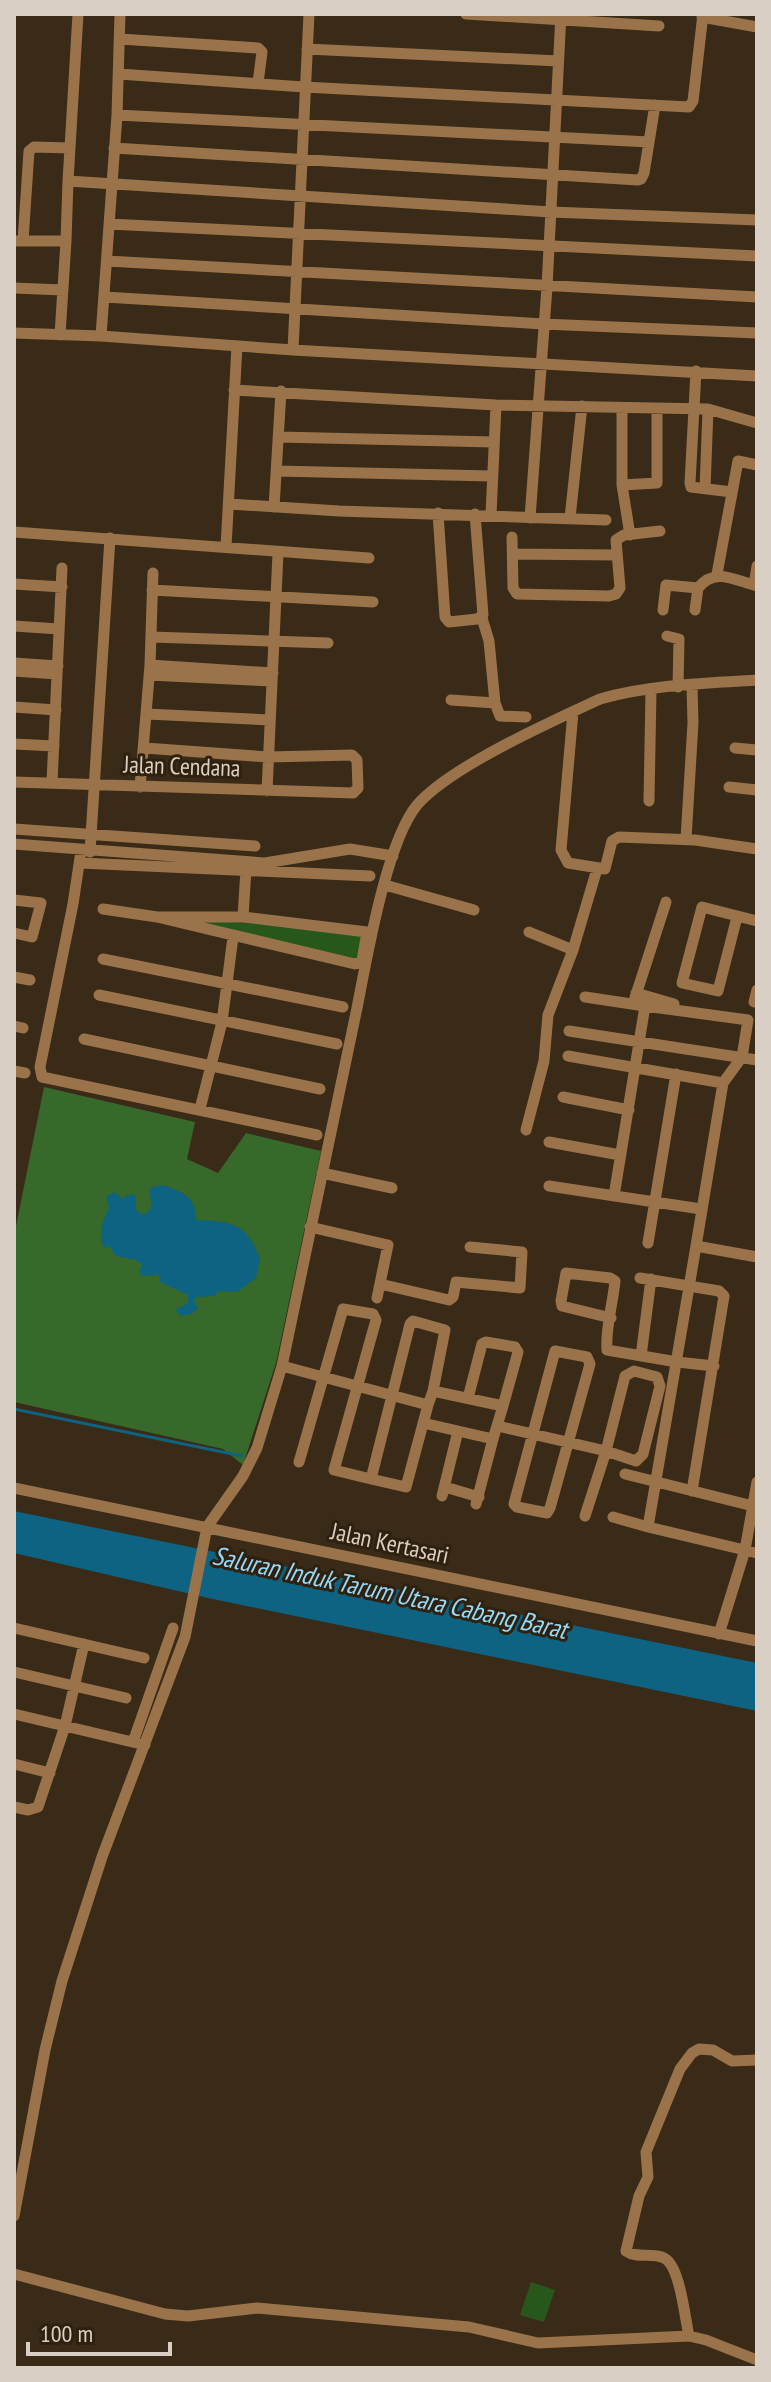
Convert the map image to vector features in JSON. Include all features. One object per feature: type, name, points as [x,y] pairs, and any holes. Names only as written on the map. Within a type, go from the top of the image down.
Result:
[{"type":"street","points":[[60,335],[78,14]]},
{"type":"street","points":[[101,336],[117,115],[120,14]]},
{"type":"street","points":[[293,350],[309,14]]},
{"type":"street","points":[[466,14],[561,16],[659,26]]},
{"type":"street","points":[[530,518],[547,287],[561,16]]},
{"type":"street","points":[[119,74],[304,87],[692,105],[703,16],[757,27]]},
{"type":"street","points":[[120,39],[258,48],[262,52],[258,83]]},
{"type":"street","points":[[307,49],[558,61]]},
{"type":"street","points":[[114,148],[640,180],[644,173],[655,105]]},
{"type":"street","points":[[117,115],[649,142]]},
{"type":"street","points":[[66,241],[18,241],[29,151],[34,147],[70,148]]},
{"type":"street","points":[[68,181],[551,212],[757,220]]},
{"type":"street","points":[[109,224],[757,256]]},
{"type":"street","points":[[107,261],[757,297]]},
{"type":"street","points":[[14,288],[63,290]]},
{"type":"street","points":[[105,297],[543,324],[757,333]]},
{"type":"street","points":[[14,333],[757,376]]},
{"type":"street","points":[[226,547],[237,346]]},
{"type":"street","points":[[696,371],[691,487],[732,492]]},
{"type":"street","points":[[234,390],[496,405],[708,409],[757,423]]},
{"type":"street","points":[[274,507],[281,391]]},
{"type":"street","points":[[491,515],[496,405]]},
{"type":"street","points":[[570,518],[582,406]]},
{"type":"street","points":[[622,409],[622,485],[630,535]]},
{"type":"street","points":[[705,489],[708,409]]},
{"type":"street","points":[[622,485],[657,483],[657,410]]},
{"type":"street","points":[[279,437],[493,442]]},
{"type":"street","points":[[717,574],[738,461],[757,465]]},
{"type":"street","points":[[277,471],[491,476]]},
{"type":"street","points":[[229,504],[606,520]]},
{"type":"street","points":[[438,513],[446,620],[482,618]]},
{"type":"street","points":[[475,514],[482,618],[491,652],[495,703],[500,716],[526,717]]},
{"type":"street","points":[[512,537],[513,588],[517,594],[609,596],[616,594],[620,588],[616,540],[660,531]]},
{"type":"street","points":[[14,532],[369,558]]},
{"type":"street","points":[[110,538],[92,834],[84,855],[39,1073],[42,1077],[317,1135]]},
{"type":"street","points":[[267,791],[278,553]]},
{"type":"street","points":[[513,554],[616,555]]},
{"type":"street","points":[[695,610],[698,588],[706,579],[717,574],[755,585],[757,566]]},
{"type":"street","points":[[52,782],[62,568]]},
{"type":"street","points":[[140,787],[150,670],[153,573]]},
{"type":"street","points":[[14,584],[62,587]]},
{"type":"street","points":[[663,610],[666,585],[698,588]]},
{"type":"street","points":[[152,590],[373,602]]},
{"type":"street","points":[[14,626],[59,629]]},
{"type":"street","points":[[667,636],[679,639],[678,687]]},
{"type":"street","points":[[151,637],[328,643]]},
{"type":"street","points":[[14,663],[58,670]]},
{"type":"street","points":[[14,671],[58,670]]},
{"type":"street","points":[[150,670],[273,677]]},
{"type":"street","points":[[139,1744],[186,1635],[207,1527],[243,1476],[257,1448],[282,1366],[385,885],[411,813],[432,791],[481,758],[611,696],[757,680]]},
{"type":"street","points":[[686,839],[693,723],[692,686]]},
{"type":"street","points":[[649,801],[651,691]]},
{"type":"street","points":[[451,700],[495,703]]},
{"type":"street","points":[[14,707],[56,710]]},
{"type":"street","points":[[573,712],[561,854],[568,863],[605,869],[612,841],[616,837],[686,839],[757,849]]},
{"type":"street","points":[[147,714],[270,720]]},
{"type":"street","points":[[14,744],[54,746]]},
{"type":"street","points":[[145,748],[268,757]]},
{"type":"street","points":[[735,748],[757,750]]},
{"type":"street","name":"Jalan Cendana","points":[[14,782],[353,793],[358,788],[357,760],[352,755],[268,757]]},
{"type":"street","points":[[729,787],[757,790]]},
{"type":"street","points":[[14,829],[255,846]]},
{"type":"street","points":[[14,844],[84,855],[370,876]]},
{"type":"street","points":[[84,855],[265,863],[350,849],[393,856]]},
{"type":"street","points":[[243,917],[246,869]]},
{"type":"street","points":[[526,1130],[544,1061],[548,1015],[573,950],[597,869]]},
{"type":"street","points":[[385,885],[474,910]]},
{"type":"street","points":[[14,900],[41,903],[32,937],[14,933]]},
{"type":"street","points":[[614,1196],[639,1042],[638,1001],[666,902]]},
{"type":"street","points":[[737,917],[718,991],[682,983],[702,907],[757,921]]},
{"type":"street","points":[[103,909],[157,917],[355,964],[362,961],[367,932],[243,917],[157,917]]},
{"type":"street","points":[[529,932],[573,950]]},
{"type":"street","points":[[200,1109],[222,1022],[233,937]]},
{"type":"street","points":[[103,959],[343,1007]]},
{"type":"street","points":[[14,977],[30,980]]},
{"type":"street","points":[[99,995],[337,1044]]},
{"type":"street","points":[[585,997],[638,1001],[717,1016],[752,1018],[742,1057],[723,1083],[648,1527]]},
{"type":"street","points":[[569,1031],[757,1060]]},
{"type":"street","points":[[84,1039],[320,1089]]},
{"type":"street","points":[[568,1056],[723,1083]]},
{"type":"street","points":[[648,1243],[676,1074]]},
{"type":"street","points":[[563,1097],[629,1110]]},
{"type":"street","points":[[549,1142],[620,1155]]},
{"type":"street","points":[[322,1173],[392,1188]]},
{"type":"street","points":[[549,1186],[701,1209]]},
{"type":"street","points":[[310,1227],[388,1245],[377,1298]]},
{"type":"street","points":[[696,1246],[757,1257]]},
{"type":"street","points":[[380,1284],[449,1300],[453,1297],[456,1282],[520,1288],[522,1252],[470,1247]]},
{"type":"street","points":[[611,1318],[562,1306],[566,1273],[614,1280],[611,1318],[607,1350],[714,1366]]},
{"type":"street","points":[[641,1356],[646,1278],[719,1291],[724,1296],[692,1491]]},
{"type":"street","points":[[299,1462],[341,1311],[346,1308],[373,1314],[376,1320],[333,1468],[402,1488],[406,1487],[433,1391],[445,1330],[413,1321],[410,1324],[371,1479]]},
{"type":"street","points":[[458,1431],[443,1492],[478,1501],[518,1352],[515,1347],[482,1344],[468,1398]]},
{"type":"street","points":[[559,1351],[587,1357],[590,1364],[570,1443],[550,1508],[547,1513],[540,1514],[514,1504],[533,1433],[553,1353],[559,1351]]},
{"type":"street","points":[[282,1366],[428,1405]]},
{"type":"street","points":[[498,1426],[606,1451],[636,1461],[640,1459],[660,1386],[657,1377],[634,1371],[625,1376],[606,1451],[585,1516]]},
{"type":"street","points":[[433,1391],[503,1406]]},
{"type":"street","points":[[423,1423],[493,1439]]},
{"type":"street","points":[[625,1474],[753,1506]]},
{"type":"street","points":[[719,1634],[751,1552],[757,1482]]},
{"type":"street","name":"Jalan Kertasari","points":[[14,1488],[757,1641]]},
{"type":"street","points":[[613,1517],[751,1552]]},
{"type":"street","points":[[14,1628],[144,1658]]},
{"type":"street","points":[[14,2216],[45,2050],[62,1981],[173,1628]]},
{"type":"street","points":[[14,1807],[34,1810],[38,1807],[65,1726],[84,1644]]},
{"type":"street","points":[[14,1672],[126,1698]]},
{"type":"street","points":[[14,1714],[139,1744]]},
{"type":"street","points":[[14,1764],[50,1773]]},
{"type":"street","points":[[689,2336],[674,2267],[662,2257],[631,2255],[626,2251],[639,2196],[648,2177],[646,2152],[680,2069],[692,2053],[699,2049],[713,2050],[732,2061],[757,2060]]},
{"type":"street","points":[[14,2274],[165,2314],[188,2316],[257,2308],[469,2327],[547,2343],[689,2336],[706,2340],[757,2364]]},
{"type":"green space","points":[[220,921],[362,933],[357,962],[182,922]]},
{"type":"green space","points":[[44,1087],[195,1122],[187,1159],[218,1173],[246,1133],[321,1151],[276,1363],[243,1465],[223,1449],[14,1402],[14,1236]]},
{"type":"green space","points":[[531,2282],[555,2290],[544,2322],[520,2315]]},
{"type":"water","points":[[163,1185],[187,1196],[194,1206],[196,1220],[228,1223],[243,1231],[260,1259],[256,1278],[237,1292],[218,1291],[214,1296],[196,1297],[194,1301],[198,1308],[191,1314],[181,1316],[175,1310],[188,1303],[188,1295],[160,1282],[159,1275],[143,1276],[139,1273],[142,1264],[116,1256],[109,1246],[104,1248],[101,1237],[109,1208],[106,1197],[114,1192],[123,1199],[127,1195],[135,1195],[136,1209],[146,1214],[152,1206],[149,1191],[152,1187]]},
{"type":"water","name":"Saluran Induk Tarum Utara Cabang Barat","points":[[14,1511],[757,1663],[757,1711],[208,1598],[14,1553]]},
{"type":"waterway","points":[[14,1409],[242,1456]]}]
